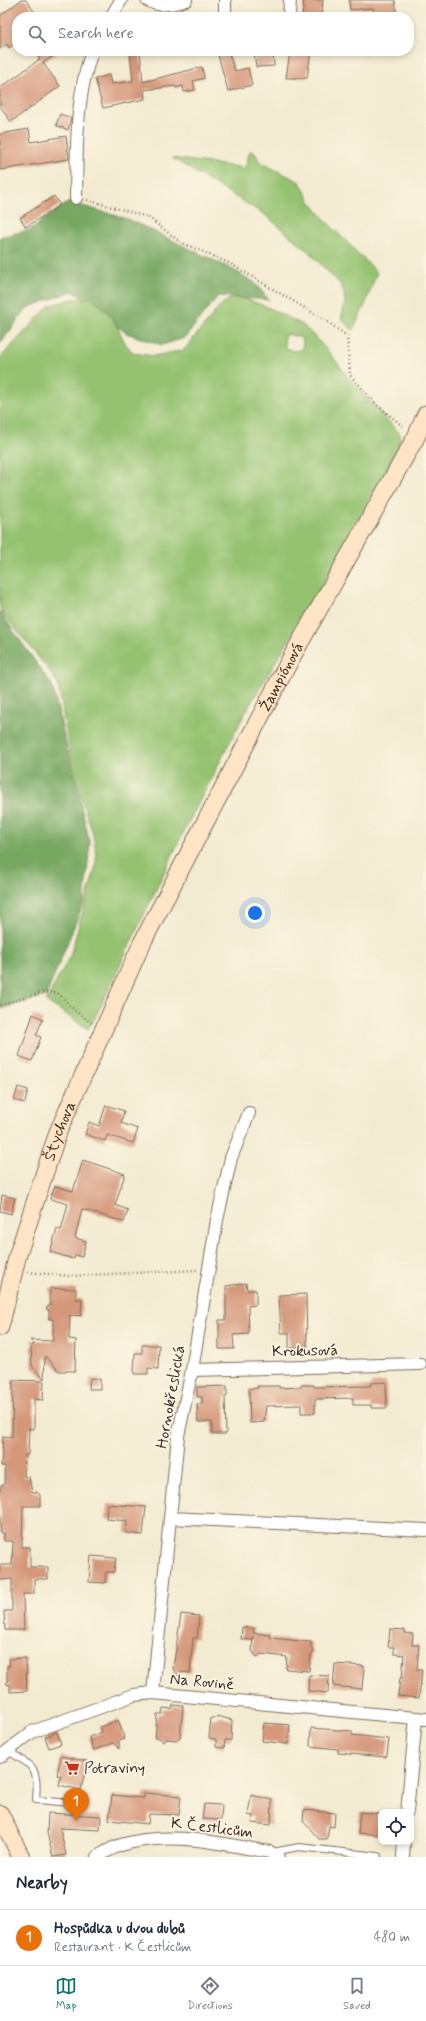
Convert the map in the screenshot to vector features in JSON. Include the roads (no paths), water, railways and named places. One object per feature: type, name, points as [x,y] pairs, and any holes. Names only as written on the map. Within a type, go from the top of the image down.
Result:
[{"type":"street","points":[[114,12],[121,0]]},
{"type":"street","points":[[146,0],[156,5],[164,6],[186,0]]},
{"type":"street","points":[[225,0],[225,12]]},
{"type":"street","points":[[289,12],[290,0]]},
{"type":"street","points":[[76,198],[78,106],[83,76],[90,56]]},
{"type":"street","name":"Žampiónová","points":[[142,943],[290,660],[416,437],[426,414]]},
{"type":"street","name":"Štychova","points":[[0,1327],[14,1271],[58,1132],[142,943]]},
{"type":"street","name":"Hornokřeslická","points":[[153,1693],[178,1436],[192,1370],[217,1220],[231,1158],[249,1113]]},
{"type":"street","name":"Krokusová","points":[[192,1370],[420,1364]]},
{"type":"street","points":[[170,1518],[426,1530]]},
{"type":"street","name":"Na Rovině","points":[[4,1754],[32,1732],[134,1695],[153,1693],[421,1718]]},
{"type":"street","points":[[407,1809],[421,1718]]},
{"type":"street","points":[[0,1814],[21,1857]]},
{"type":"street","name":"K Čestlicům","points":[[97,1857],[121,1845],[170,1837],[202,1840],[275,1855]]},
{"type":"street","points":[[403,1857],[404,1845]]},
{"type":"lane","points":[[4,1754],[31,1765],[36,1773],[38,1784],[36,1800],[72,1803]]},
{"type":"lane","points":[[275,1855],[299,1847],[378,1856]]},
{"type":"place","name":"Potraviny","points":[[72,1768]]},
{"type":"place","name":"Hospůdka u dvou dubů","points":[[76,1821]]}]
